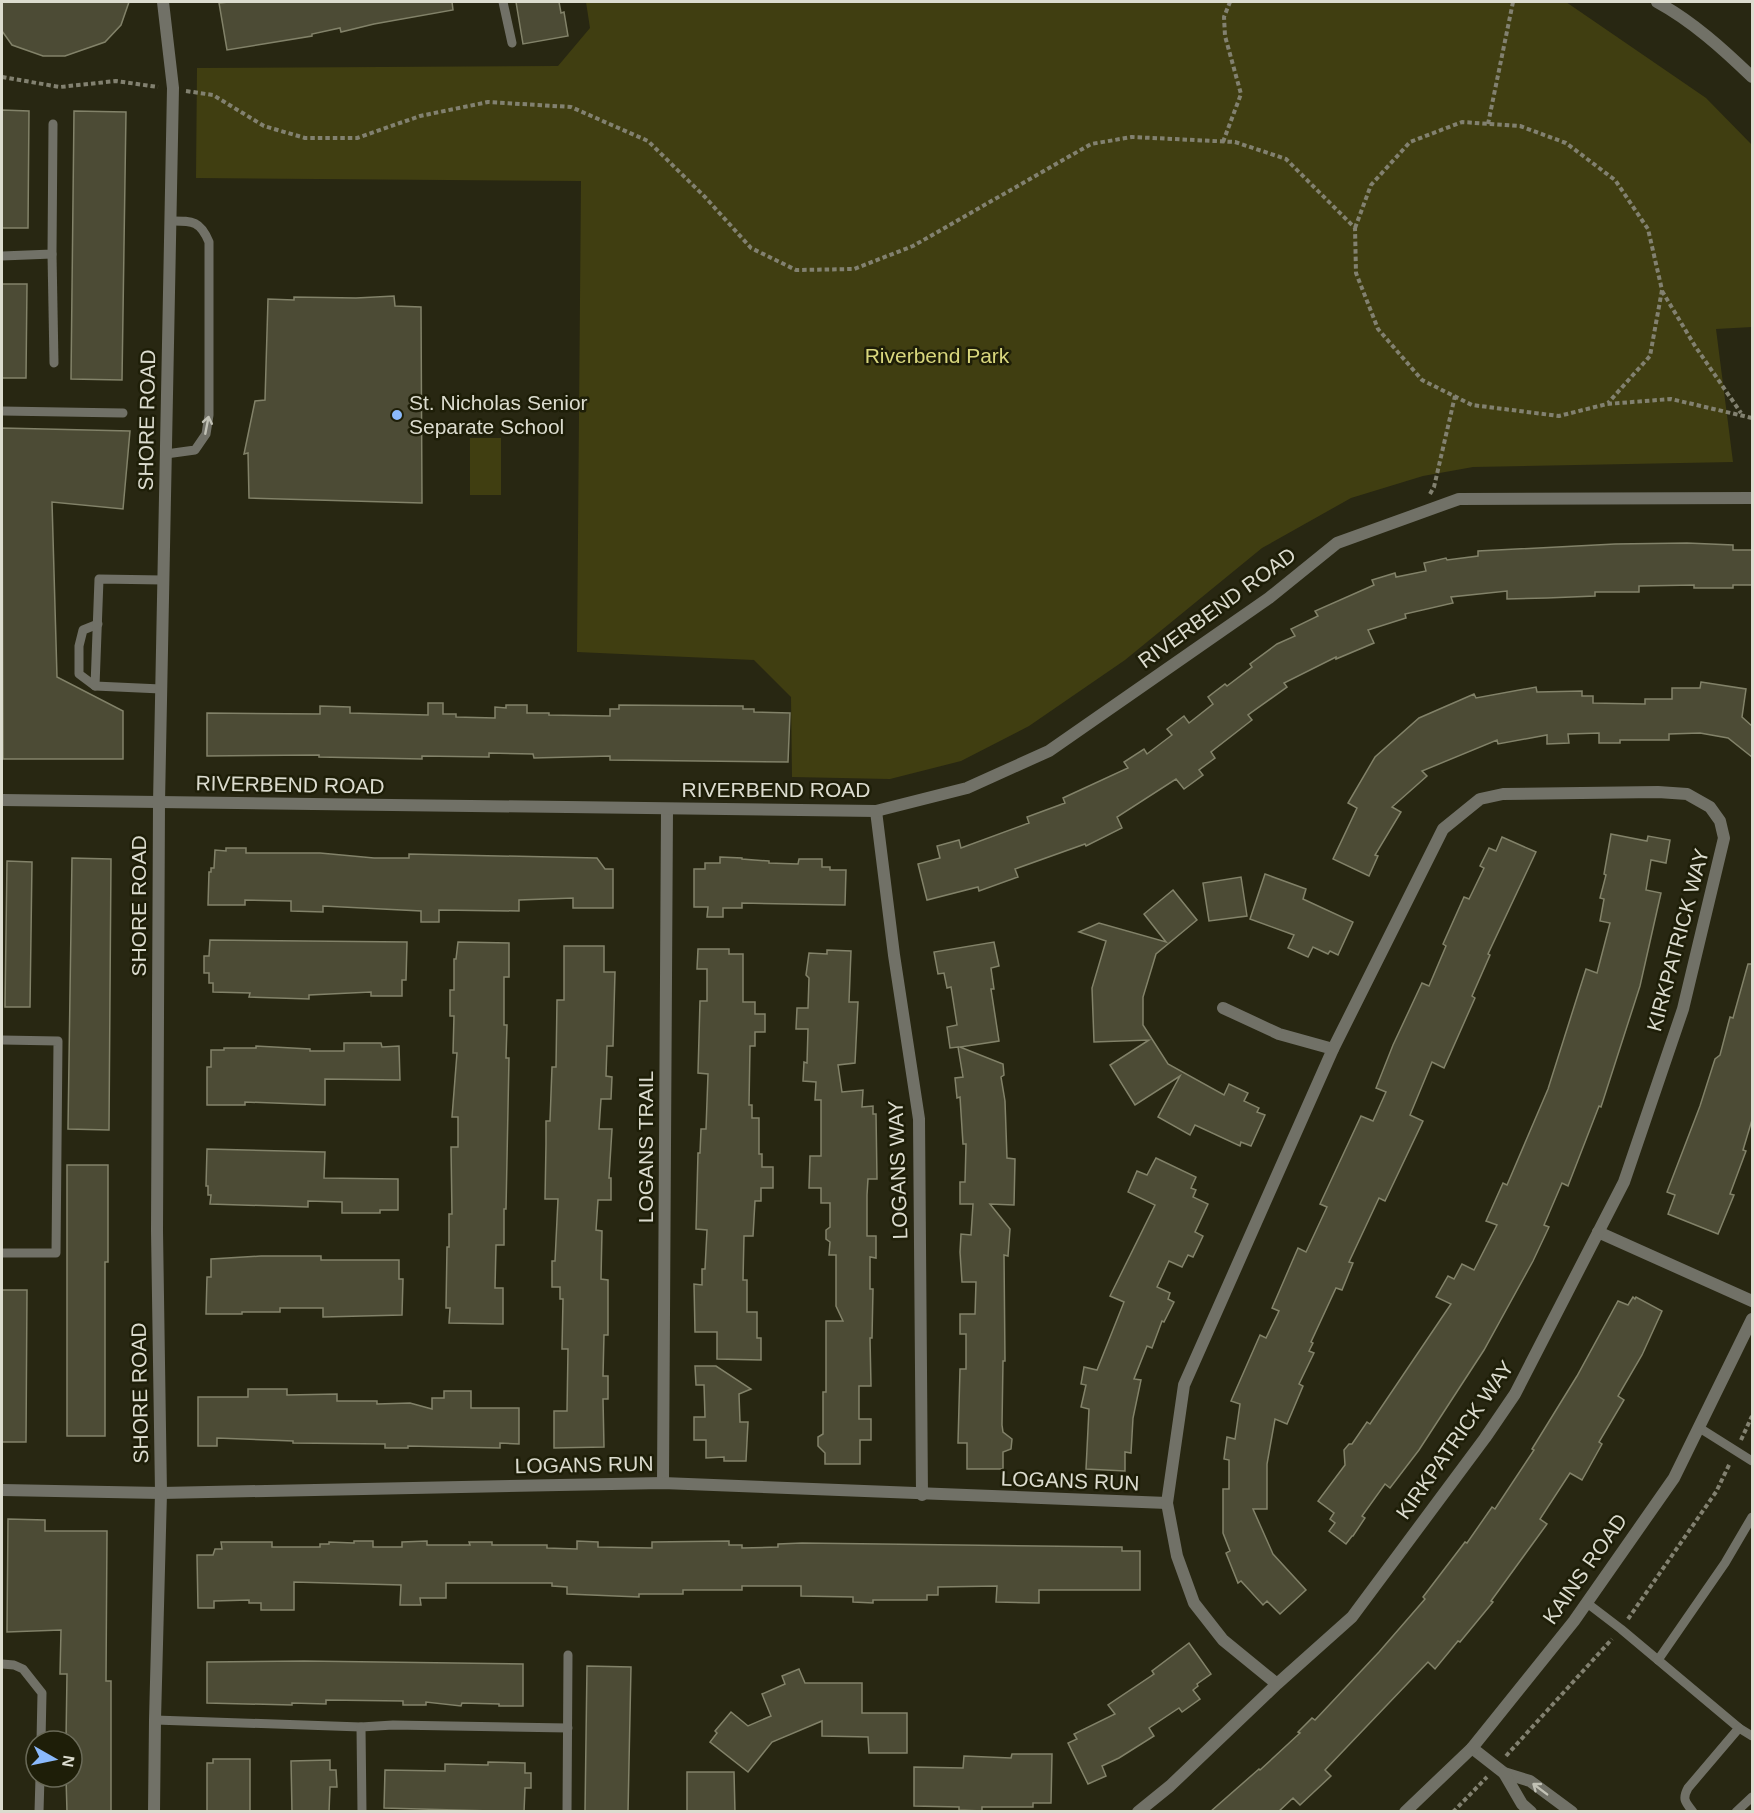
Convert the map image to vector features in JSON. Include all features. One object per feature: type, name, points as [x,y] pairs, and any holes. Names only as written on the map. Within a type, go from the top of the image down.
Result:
[{"type":"street","name":"SHORE ROAD","points":[[154,1812],[161,1493],[157,1231],[159,803],[172,88],[163,2]]},
{"type":"street","points":[[1657,2],[1671,9],[1722,47],[1752,77]]},
{"type":"street","name":"RIVERBEND ROAD","points":[[2,800],[876,811],[967,788],[1049,751],[1269,598],[1337,543],[1417,514],[1459,499],[1752,498]]},
{"type":"street","name":"KIRKPATRICK WAY","points":[[1138,1812],[1170,1786],[1277,1684],[1352,1617],[1515,1394],[1624,1182],[1683,1009],[1724,838],[1720,821],[1710,807],[1687,794],[1658,792],[1503,794],[1480,799],[1443,828],[1333,1049],[1184,1385],[1167,1503],[1177,1556],[1194,1603],[1223,1640],[1277,1684]]},
{"type":"street","name":"LOGANS TRAIL","points":[[663,1483],[668,810]]},
{"type":"street","name":"LOGANS WAY","points":[[876,811],[894,955],[919,1119],[922,1495]]},
{"type":"street","points":[[1223,1008],[1279,1034],[1333,1049]]},
{"type":"street","points":[[1598,1232],[1752,1301]]},
{"type":"street","name":"KAINS ROAD","points":[[1405,1812],[1472,1748],[1587,1603],[1674,1478],[1752,1319]]},
{"type":"street","name":"LOGANS RUN","points":[[2,1490],[161,1493],[663,1483],[1167,1503]]},
{"type":"street","points":[[1472,1748],[1504,1773],[1530,1781],[1572,1812]]},
{"type":"street","points":[[1504,1773],[1522,1803],[1531,1812]]},
{"type":"lane","points":[[503,2],[512,43]]},
{"type":"lane","points":[[53,124],[54,363]]},
{"type":"lane","points":[[166,454],[195,450],[206,434],[210,415],[209,242],[204,230],[192,221],[170,221]]},
{"type":"lane","points":[[2,256],[52,254]]},
{"type":"lane","points":[[2,411],[123,413]]},
{"type":"lane","points":[[95,686],[99,579],[164,580]]},
{"type":"lane","points":[[98,624],[83,630],[79,646],[79,674],[95,686],[161,689]]},
{"type":"lane","points":[[2,1040],[58,1041],[56,1253],[2,1253]]},
{"type":"lane","points":[[1698,1427],[1752,1461]]},
{"type":"lane","points":[[1658,1660],[1725,1563],[1752,1517]]},
{"type":"lane","points":[[1587,1603],[1739,1728],[1752,1736]]},
{"type":"lane","points":[[567,1812],[568,1655]]},
{"type":"lane","points":[[2,1664],[14,1665],[23,1669],[42,1693],[41,1729]]},
{"type":"lane","points":[[155,1720],[361,1727],[393,1725],[568,1728]]},
{"type":"lane","points":[[361,1727],[362,1812]]},
{"type":"lane","points":[[1692,1812],[1684,1802],[1688,1788],[1739,1728]]},
{"type":"lane","points":[[39,1812],[40,1789]]},
{"type":"lane","points":[[1736,1812],[1752,1797]]},
{"type":"path","points":[[1223,142],[1241,94],[1225,36],[1224,17],[1230,2]]},
{"type":"path","points":[[1488,124],[1513,2]]},
{"type":"path","points":[[2,77],[60,87],[116,81],[213,95],[264,126],[304,138],[357,138],[420,116],[488,102],[571,107],[648,141],[705,197],[751,248],[796,270],[854,269],[913,246],[1091,144],[1132,137],[1235,142],[1286,159],[1355,228]]},
{"type":"path","points":[[1741,414],[1695,346],[1662,290],[1648,229],[1615,180],[1566,143],[1520,126],[1462,122],[1410,142],[1371,185],[1355,228],[1356,273],[1378,328],[1422,380],[1472,405],[1559,416],[1607,404],[1671,399],[1752,418]]},
{"type":"path","points":[[1607,404],[1650,356],[1662,290]]},
{"type":"path","points":[[1417,514],[1434,487],[1455,396]]},
{"type":"green space","name":"Riverbend Park","points":[[586,2],[1566,2],[1706,98],[1752,145],[1752,327],[1716,329],[1733,462],[1473,467],[1423,476],[1351,498],[1262,548],[1125,660],[1029,726],[961,761],[890,779],[792,777],[791,697],[754,660],[577,652],[581,181],[196,178],[197,68],[558,66],[590,28]]},
{"type":"green space","points":[[470,438],[501,438],[501,495],[470,495]]},
{"type":"building","points":[[2,2],[129,2],[121,25],[105,42],[65,56],[43,56],[12,45],[2,31]]},
{"type":"building","points":[[452,2],[453,10],[341,32],[340,28],[312,34],[312,36],[227,50],[219,3]]},
{"type":"building","points":[[516,2],[559,2],[561,13],[564,12],[568,36],[523,44]]},
{"type":"building","points":[[2,110],[29,111],[28,228],[2,228]]},
{"type":"building","points":[[74,111],[126,112],[122,380],[71,379]]},
{"type":"building","points":[[2,284],[27,284],[26,378],[2,378]]},
{"type":"building","points":[[394,296],[395,306],[421,307],[422,503],[249,498],[248,453],[244,454],[255,401],[265,400],[268,299]]},
{"type":"building","points":[[2,428],[130,431],[123,509],[52,502],[57,677],[123,711],[123,759],[3,759]]},
{"type":"building","points":[[1687,543],[1733,545],[1733,550],[1752,550],[1752,585],[1733,585],[1733,588],[1694,588],[1694,585],[1639,586],[1639,592],[1595,592],[1595,596],[1507,599],[1507,591],[1451,597],[1453,603],[1405,614],[1406,618],[1368,630],[1374,643],[1336,659],[1336,657],[1284,683],[1287,687],[1248,715],[1252,720],[1211,752],[1215,758],[1199,770],[1203,775],[1184,789],[1176,779],[1117,817],[1122,828],[1086,846],[1085,844],[1015,869],[1018,877],[979,891],[978,887],[927,900],[918,864],[940,858],[937,846],[959,840],[961,848],[1029,823],[1027,817],[1065,803],[1063,798],[1128,768],[1124,762],[1144,749],[1147,754],[1172,735],[1167,729],[1184,716],[1189,723],[1213,704],[1208,697],[1252,667],[1250,664],[1277,644],[1295,636],[1291,629],[1318,616],[1315,611],[1374,585],[1372,580],[1395,573],[1396,577],[1426,571],[1424,563],[1446,558],[1447,560],[1478,556],[1478,551]]},
{"type":"building","points":[[1701,682],[1746,689],[1742,717],[1752,726],[1752,757],[1728,738],[1700,733],[1669,734],[1669,740],[1620,740],[1620,743],[1599,743],[1599,733],[1568,734],[1569,743],[1547,744],[1547,735],[1498,744],[1497,740],[1422,771],[1427,776],[1392,807],[1401,812],[1375,855],[1378,856],[1369,876],[1333,859],[1357,808],[1348,803],[1375,757],[1419,718],[1474,694],[1476,698],[1536,687],[1537,692],[1582,691],[1582,696],[1593,696],[1593,703],[1645,704],[1645,699],[1672,699],[1672,688],[1700,688]]},
{"type":"building","points":[[428,703],[443,703],[443,714],[456,714],[456,717],[495,718],[495,707],[506,708],[506,705],[527,705],[527,713],[549,713],[549,715],[610,716],[610,709],[619,709],[619,705],[743,706],[743,709],[754,709],[754,712],[790,713],[788,762],[610,760],[610,756],[534,758],[533,754],[489,753],[489,757],[422,756],[422,759],[319,757],[319,755],[207,756],[207,713],[320,714],[320,706],[350,707],[350,713],[428,715]]},
{"type":"building","points":[[1611,834],[1647,841],[1648,836],[1670,840],[1666,863],[1651,860],[1646,890],[1661,893],[1640,986],[1601,1107],[1599,1106],[1568,1186],[1562,1183],[1544,1225],[1549,1227],[1533,1261],[1484,1350],[1419,1450],[1390,1488],[1385,1484],[1362,1516],[1365,1518],[1346,1544],[1329,1531],[1335,1523],[1330,1519],[1334,1513],[1318,1501],[1345,1465],[1344,1450],[1352,1444],[1367,1422],[1370,1424],[1451,1304],[1436,1297],[1448,1276],[1454,1279],[1462,1264],[1474,1270],[1497,1225],[1486,1221],[1503,1183],[1507,1185],[1548,1089],[1586,969],[1597,973],[1610,923],[1600,921],[1604,899],[1600,898],[1606,875],[1604,874]]},
{"type":"building","points":[[1502,837],[1536,852],[1488,954],[1490,955],[1472,996],[1475,998],[1444,1068],[1432,1062],[1410,1115],[1423,1121],[1385,1201],[1379,1198],[1349,1262],[1353,1263],[1342,1290],[1336,1288],[1311,1342],[1313,1343],[1309,1351],[1314,1353],[1299,1384],[1303,1386],[1287,1424],[1275,1419],[1267,1464],[1267,1509],[1253,1509],[1273,1554],[1306,1590],[1280,1614],[1267,1601],[1263,1605],[1241,1581],[1238,1583],[1226,1553],[1230,1551],[1223,1533],[1223,1489],[1229,1489],[1229,1460],[1224,1459],[1227,1437],[1235,1439],[1240,1404],[1231,1401],[1260,1335],[1266,1338],[1279,1311],[1272,1308],[1298,1248],[1306,1252],[1327,1207],[1320,1204],[1361,1116],[1373,1121],[1386,1092],[1376,1088],[1422,983],[1429,986],[1446,946],[1443,944],[1464,897],[1469,899],[1484,868],[1480,866],[1489,848],[1496,851]]},
{"type":"building","points":[[226,848],[246,848],[246,853],[320,853],[374,858],[409,858],[409,854],[597,858],[605,869],[613,869],[613,908],[573,908],[573,898],[519,900],[519,911],[439,910],[439,922],[421,922],[421,911],[323,906],[323,912],[291,911],[291,901],[245,900],[245,905],[208,905],[209,872],[211,868],[214,868],[215,850],[226,851]]},
{"type":"building","points":[[720,857],[798,864],[799,859],[822,859],[822,867],[830,867],[830,870],[846,870],[845,905],[742,903],[742,908],[723,908],[723,917],[707,917],[708,907],[694,907],[694,869],[705,869],[705,863],[720,863]]},
{"type":"building","points":[[72,858],[111,859],[109,1130],[68,1129]]},
{"type":"building","points":[[7,861],[32,862],[30,1007],[5,1007]]},
{"type":"building","points":[[1265,874],[1306,889],[1303,899],[1353,922],[1338,955],[1330,951],[1328,954],[1313,947],[1308,957],[1288,948],[1294,935],[1250,919]]},
{"type":"building","points":[[1241,877],[1247,916],[1209,921],[1203,883]]},
{"type":"building","points":[[1173,890],[1197,920],[1156,954],[1143,997],[1143,1025],[1168,1064],[1224,1095],[1229,1084],[1248,1093],[1244,1101],[1259,1108],[1257,1112],[1265,1115],[1251,1146],[1241,1142],[1240,1146],[1195,1125],[1190,1135],[1158,1117],[1180,1076],[1135,1105],[1110,1065],[1149,1040],[1094,1042],[1092,988],[1106,941],[1079,932],[1099,923],[1166,942],[1144,914]]},
{"type":"building","points":[[210,940],[407,942],[406,980],[402,980],[402,996],[371,996],[371,992],[309,995],[309,999],[249,997],[250,993],[213,992],[213,983],[209,983],[209,973],[204,973],[204,956],[209,956]]},
{"type":"building","points":[[458,942],[509,943],[509,977],[504,977],[504,1025],[507,1025],[506,1058],[509,1058],[506,1209],[504,1209],[504,1245],[496,1245],[495,1288],[503,1288],[503,1324],[449,1323],[450,1308],[446,1308],[449,1214],[452,1214],[451,1147],[458,1147],[458,1117],[452,1117],[457,1053],[453,1053],[454,1016],[450,1016],[450,990],[454,990],[454,959],[456,959]]},
{"type":"building","points":[[994,942],[999,966],[991,968],[994,989],[991,989],[999,1041],[960,1047],[1003,1064],[1004,1075],[1001,1077],[1005,1101],[1007,1158],[1015,1159],[1014,1205],[990,1204],[1010,1229],[1008,1256],[1004,1255],[1005,1361],[1003,1361],[1002,1425],[1003,1432],[1012,1439],[1011,1449],[1003,1452],[1003,1469],[967,1469],[967,1443],[958,1443],[960,1369],[966,1369],[966,1334],[960,1334],[960,1314],[975,1314],[976,1282],[962,1282],[960,1252],[961,1234],[971,1235],[973,1204],[960,1204],[960,1182],[965,1182],[966,1144],[963,1144],[960,1097],[957,1098],[955,1078],[963,1077],[958,1047],[950,1048],[947,1027],[957,1025],[951,987],[947,988],[944,973],[938,974],[934,952]]},
{"type":"building","points":[[564,946],[604,946],[604,972],[615,972],[613,1046],[607,1046],[606,1076],[612,1077],[611,1099],[601,1099],[599,1129],[612,1129],[609,1178],[611,1178],[611,1200],[598,1200],[596,1230],[602,1231],[601,1279],[608,1280],[608,1335],[604,1335],[603,1376],[608,1376],[608,1399],[603,1399],[604,1447],[554,1448],[554,1411],[567,1411],[568,1349],[562,1349],[563,1299],[560,1299],[560,1287],[552,1287],[558,1199],[545,1199],[546,1121],[550,1121],[552,1067],[556,1067],[557,1000],[564,1000]]},
{"type":"building","points":[[698,949],[729,949],[729,954],[743,954],[743,1002],[755,1002],[755,1014],[765,1014],[765,1032],[755,1032],[755,1046],[750,1046],[749,1105],[752,1105],[752,1118],[759,1118],[759,1154],[762,1154],[762,1167],[773,1167],[773,1188],[761,1188],[761,1201],[755,1201],[753,1236],[744,1236],[743,1280],[747,1280],[747,1312],[757,1312],[757,1338],[761,1338],[761,1360],[717,1359],[717,1332],[695,1332],[694,1284],[702,1285],[707,1230],[696,1229],[698,1153],[700,1153],[701,1129],[706,1129],[708,1074],[698,1073],[700,1001],[707,1001],[707,969],[697,969]]},
{"type":"building","points":[[827,950],[851,951],[849,1002],[858,1002],[855,1063],[838,1065],[842,1092],[863,1090],[862,1107],[873,1106],[873,1114],[876,1114],[877,1179],[868,1179],[867,1195],[867,1236],[876,1236],[876,1258],[870,1257],[870,1289],[873,1289],[872,1338],[870,1338],[871,1386],[859,1386],[859,1419],[871,1419],[871,1440],[860,1440],[860,1464],[825,1464],[825,1453],[818,1446],[818,1437],[823,1434],[823,1392],[826,1392],[826,1321],[843,1321],[836,1306],[836,1255],[829,1255],[830,1242],[826,1239],[826,1230],[830,1227],[830,1203],[821,1203],[821,1188],[809,1188],[810,1156],[821,1156],[821,1100],[815,1100],[816,1082],[803,1081],[804,1062],[807,1063],[808,1029],[796,1029],[797,1008],[808,1008],[809,978],[806,975],[809,953],[827,954]]},
{"type":"building","points":[[1748,964],[1752,964],[1752,1120],[1743,1150],[1746,1151],[1730,1194],[1734,1195],[1718,1234],[1668,1214],[1675,1195],[1667,1192],[1700,1106],[1715,1059],[1720,1055]]},
{"type":"building","points":[[344,1043],[381,1043],[382,1047],[399,1046],[400,1080],[325,1079],[325,1105],[245,1102],[245,1105],[207,1105],[207,1067],[211,1067],[211,1050],[256,1048],[256,1046],[310,1049],[310,1051],[344,1051]]},
{"type":"building","points":[[207,1149],[325,1152],[324,1178],[398,1179],[398,1210],[380,1210],[380,1213],[342,1213],[342,1202],[308,1201],[308,1207],[210,1204],[211,1195],[208,1195],[208,1186],[206,1186]]},
{"type":"building","points":[[1156,1158],[1196,1177],[1191,1188],[1196,1190],[1193,1197],[1208,1204],[1195,1232],[1203,1236],[1193,1257],[1188,1255],[1182,1267],[1169,1261],[1157,1287],[1170,1293],[1168,1299],[1174,1302],[1164,1322],[1162,1321],[1152,1348],[1147,1346],[1134,1379],[1141,1380],[1133,1418],[1131,1453],[1125,1452],[1125,1471],[1086,1469],[1089,1409],[1081,1407],[1086,1385],[1081,1384],[1084,1367],[1097,1370],[1124,1302],[1110,1296],[1155,1205],[1128,1192],[1137,1171],[1147,1175]]},
{"type":"building","points":[[67,1165],[108,1165],[108,1262],[105,1262],[105,1436],[67,1436]]},
{"type":"building","points":[[321,1256],[321,1260],[399,1260],[399,1279],[403,1279],[402,1315],[323,1317],[323,1308],[280,1308],[280,1312],[206,1314],[207,1277],[211,1277],[211,1259]]},
{"type":"building","points":[[2,1290],[27,1290],[26,1442],[2,1442]]},
{"type":"building","points":[[1633,1297],[1662,1311],[1642,1355],[1618,1396],[1624,1400],[1599,1442],[1602,1444],[1582,1480],[1570,1473],[1540,1519],[1547,1524],[1491,1601],[1493,1602],[1435,1669],[1428,1662],[1325,1770],[1331,1776],[1300,1805],[1293,1798],[1278,1812],[1210,1812],[1260,1770],[1300,1733],[1298,1732],[1312,1718],[1315,1720],[1425,1599],[1423,1597],[1465,1542],[1467,1543],[1492,1507],[1495,1509],[1534,1450],[1532,1449],[1577,1376],[1618,1301],[1628,1305]]},
{"type":"building","points":[[695,1366],[716,1366],[751,1389],[739,1394],[740,1422],[748,1422],[746,1461],[724,1461],[724,1457],[706,1458],[706,1440],[694,1440],[694,1417],[705,1417],[704,1385],[696,1385]]},
{"type":"building","points":[[248,1389],[287,1389],[287,1395],[337,1394],[337,1401],[377,1401],[377,1404],[410,1403],[432,1409],[432,1398],[444,1398],[444,1391],[471,1391],[471,1408],[519,1408],[519,1444],[500,1443],[500,1448],[408,1446],[408,1448],[385,1448],[385,1444],[293,1443],[293,1441],[217,1438],[217,1446],[198,1446],[198,1397],[248,1397]]},
{"type":"building","points":[[8,1519],[45,1520],[45,1531],[107,1531],[106,1681],[111,1681],[111,1812],[67,1812],[66,1789],[84,1789],[84,1729],[66,1729],[67,1674],[60,1674],[61,1630],[7,1632]]},
{"type":"building","points":[[354,1541],[373,1541],[373,1547],[402,1547],[402,1542],[427,1541],[427,1545],[470,1545],[469,1542],[492,1542],[492,1545],[547,1545],[547,1548],[577,1549],[577,1541],[598,1542],[598,1547],[652,1548],[652,1542],[729,1541],[729,1545],[742,1545],[742,1548],[778,1547],[778,1544],[802,1543],[1122,1547],[1122,1551],[1140,1551],[1140,1590],[1039,1590],[1039,1603],[996,1602],[997,1586],[938,1587],[938,1595],[927,1595],[927,1600],[873,1600],[873,1603],[853,1602],[853,1597],[801,1596],[801,1586],[742,1586],[742,1590],[683,1590],[683,1594],[639,1594],[639,1597],[567,1594],[567,1587],[552,1586],[552,1583],[446,1583],[446,1598],[420,1598],[421,1605],[400,1605],[401,1585],[294,1582],[294,1610],[261,1610],[261,1603],[249,1603],[249,1600],[214,1601],[214,1608],[198,1608],[197,1555],[213,1555],[215,1549],[222,1549],[221,1542],[272,1542],[272,1547],[320,1547],[320,1544],[329,1544],[329,1542],[354,1543]]},
{"type":"building","points":[[1189,1643],[1211,1674],[1197,1684],[1198,1686],[1193,1690],[1200,1699],[1182,1712],[1179,1708],[1149,1728],[1154,1736],[1102,1766],[1106,1776],[1088,1784],[1068,1743],[1077,1739],[1074,1734],[1115,1714],[1108,1705],[1154,1674],[1152,1671]]},
{"type":"building","points":[[207,1662],[523,1664],[523,1706],[462,1703],[461,1706],[426,1702],[426,1705],[403,1705],[403,1701],[326,1700],[326,1704],[292,1703],[292,1705],[207,1703]]},
{"type":"building","points":[[587,1666],[631,1667],[628,1812],[585,1812]]},
{"type":"building","points":[[799,1669],[805,1683],[862,1683],[862,1713],[907,1713],[907,1753],[869,1753],[868,1737],[822,1736],[822,1721],[772,1742],[748,1772],[710,1742],[717,1733],[715,1731],[731,1712],[748,1726],[771,1716],[762,1694],[785,1684],[782,1676]]},
{"type":"building","points":[[1012,1754],[1052,1754],[1051,1803],[1033,1803],[1033,1807],[982,1807],[982,1811],[959,1810],[959,1807],[914,1806],[914,1767],[963,1768],[964,1756],[1011,1758]]},
{"type":"building","points":[[213,1759],[250,1759],[250,1812],[207,1812],[207,1763],[213,1763]]},
{"type":"building","points":[[330,1760],[330,1770],[336,1770],[337,1787],[330,1787],[329,1812],[292,1812],[291,1761]]},
{"type":"building","points":[[488,1762],[525,1763],[525,1773],[531,1773],[531,1788],[525,1788],[524,1812],[384,1808],[385,1770],[445,1771],[445,1764],[488,1765]]},
{"type":"building","points":[[687,1772],[734,1772],[735,1812],[687,1812]]},
{"type":"place","name":"St. Nicholas Senior Separate School","points":[[397,415]]}]
